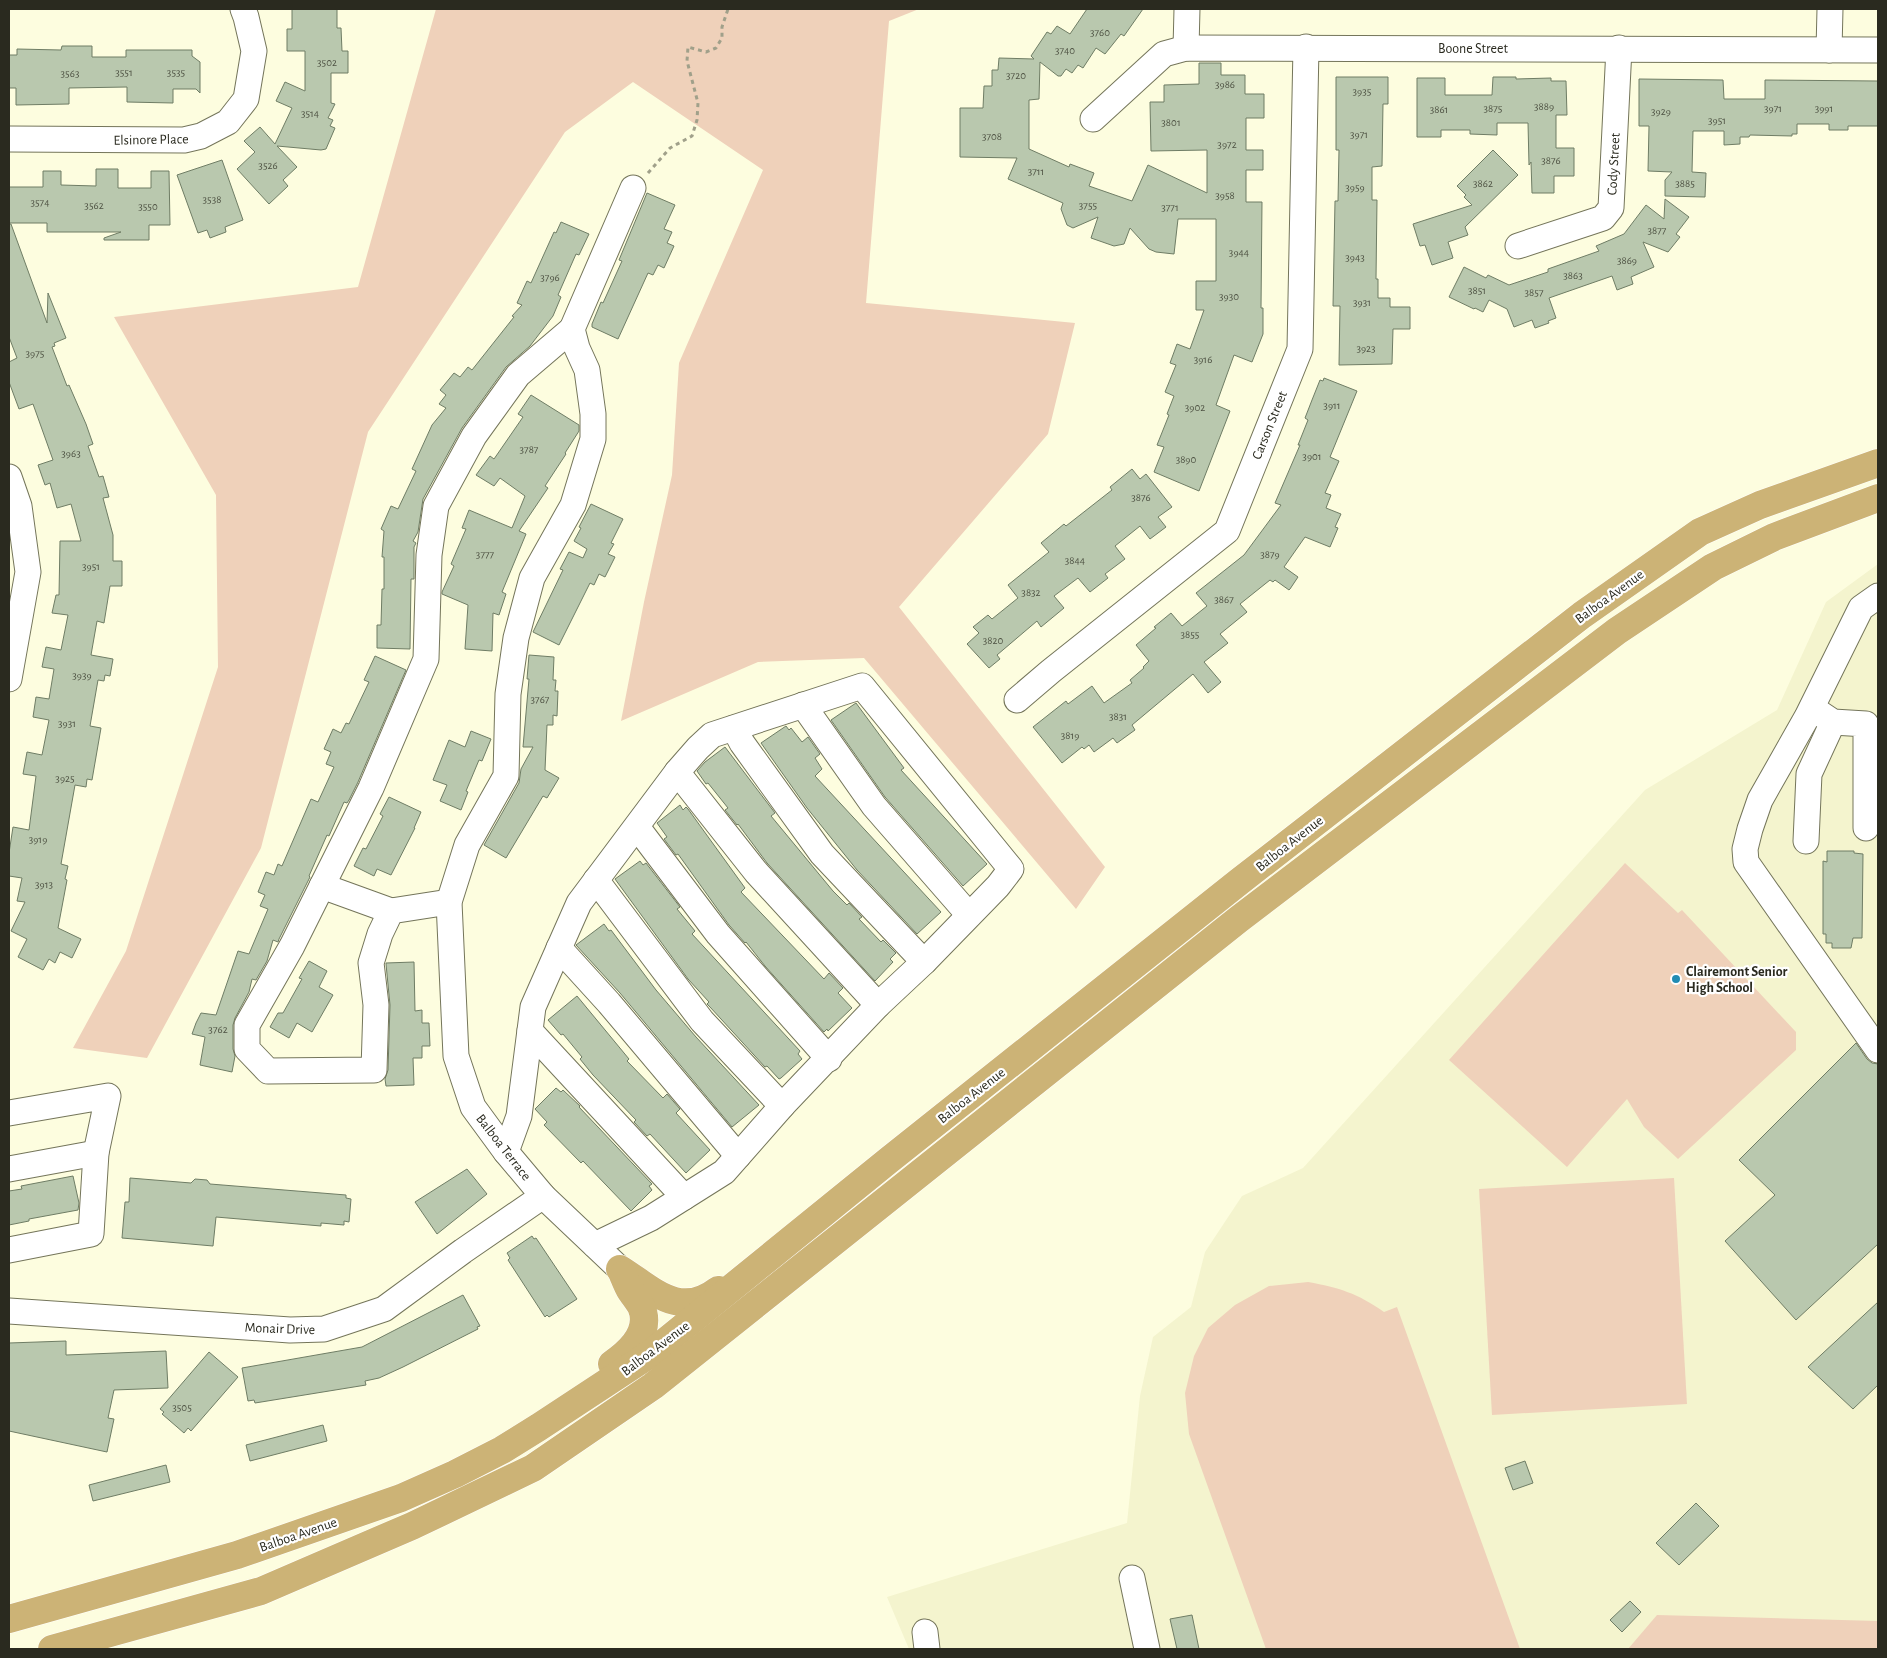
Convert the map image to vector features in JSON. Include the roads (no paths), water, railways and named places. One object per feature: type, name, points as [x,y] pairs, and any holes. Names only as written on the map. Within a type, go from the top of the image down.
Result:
[{"type":"main road","name":"Balboa Avenue","points":[[9,1619],[237,1555],[401,1498],[502,1450],[650,1354],[1240,881],[1597,604],[1700,532],[1760,505],[1878,462]]},
{"type":"main road","name":"Balboa Avenue","points":[[52,1649],[261,1591],[412,1526],[533,1468],[653,1386],[1239,919],[1617,631],[1713,567],[1774,537],[1878,498]]},
{"type":"main road","points":[[620,1269],[644,1284],[658,1296],[669,1301],[686,1302],[696,1300],[715,1292],[770,1248],[801,1232]]},
{"type":"main road","points":[[539,1427],[573,1391],[623,1357],[639,1340],[644,1324],[643,1314],[641,1307],[630,1292],[620,1269]]},
{"type":"street","name":"Elsinore Place","points":[[9,139],[184,140],[201,136],[228,122],[246,99],[254,51],[243,9]]},
{"type":"street","points":[[1186,48],[1187,9]]},
{"type":"street","points":[[1829,50],[1830,9]]},
{"type":"street","name":"Boone Street","points":[[1093,120],[1164,54],[1186,48],[1878,50]]},
{"type":"street","name":"Carson Street","points":[[1017,700],[1227,531],[1300,349],[1306,48]]},
{"type":"street","name":"Cody Street","points":[[1518,246],[1603,218],[1611,208],[1619,48]]},
{"type":"street","points":[[391,911],[380,934],[371,963],[376,1005],[374,1070],[268,1071],[247,1049],[247,1025],[292,946],[371,788],[426,659],[429,555],[436,506],[474,436],[518,375],[572,329],[633,188]]},
{"type":"street","points":[[322,886],[391,911],[449,902],[467,845],[506,776],[508,694],[516,638],[532,578],[573,505],[593,439],[593,414],[587,370],[577,348],[572,329]]},
{"type":"street","points":[[9,477],[19,506],[28,572],[9,679]]},
{"type":"street","points":[[1878,596],[1861,608],[1812,708],[1760,800],[1745,849],[1746,862],[1878,1050]]},
{"type":"street","points":[[506,1152],[519,1116],[533,1007],[579,903],[677,772],[712,735],[862,686],[1011,869],[998,886],[924,962],[878,1005],[829,1059],[782,1106],[724,1172],[651,1218],[595,1245]]},
{"type":"street","points":[[803,705],[874,806],[969,915]]},
{"type":"street","points":[[1812,708],[1833,722],[1866,724],[1866,828]]},
{"type":"street","points":[[1806,841],[1809,774],[1833,722]]},
{"type":"street","points":[[734,728],[742,743],[822,854],[924,962]]},
{"type":"street","points":[[677,772],[756,872],[878,1005]]},
{"type":"street","points":[[637,827],[718,934],[829,1059]]},
{"type":"street","points":[[596,880],[702,1021],[782,1106]]},
{"type":"street","name":"Balboa Terrace","points":[[449,902],[456,1056],[473,1107],[506,1152],[543,1196],[620,1269]]},
{"type":"street","points":[[559,948],[615,1010],[738,1156]]},
{"type":"street","points":[[530,1031],[684,1197]]},
{"type":"street","points":[[9,1113],[108,1096],[96,1152],[91,1234],[9,1250]]},
{"type":"street","points":[[9,1169],[96,1152]]},
{"type":"street","name":"Monair Drive","points":[[9,1311],[290,1330],[324,1329],[384,1309],[463,1251],[543,1196]]},
{"type":"street","points":[[1132,1578],[1145,1639]]},
{"type":"place","name":"Clairemont Senior High School","points":[[1676,979]]}]
